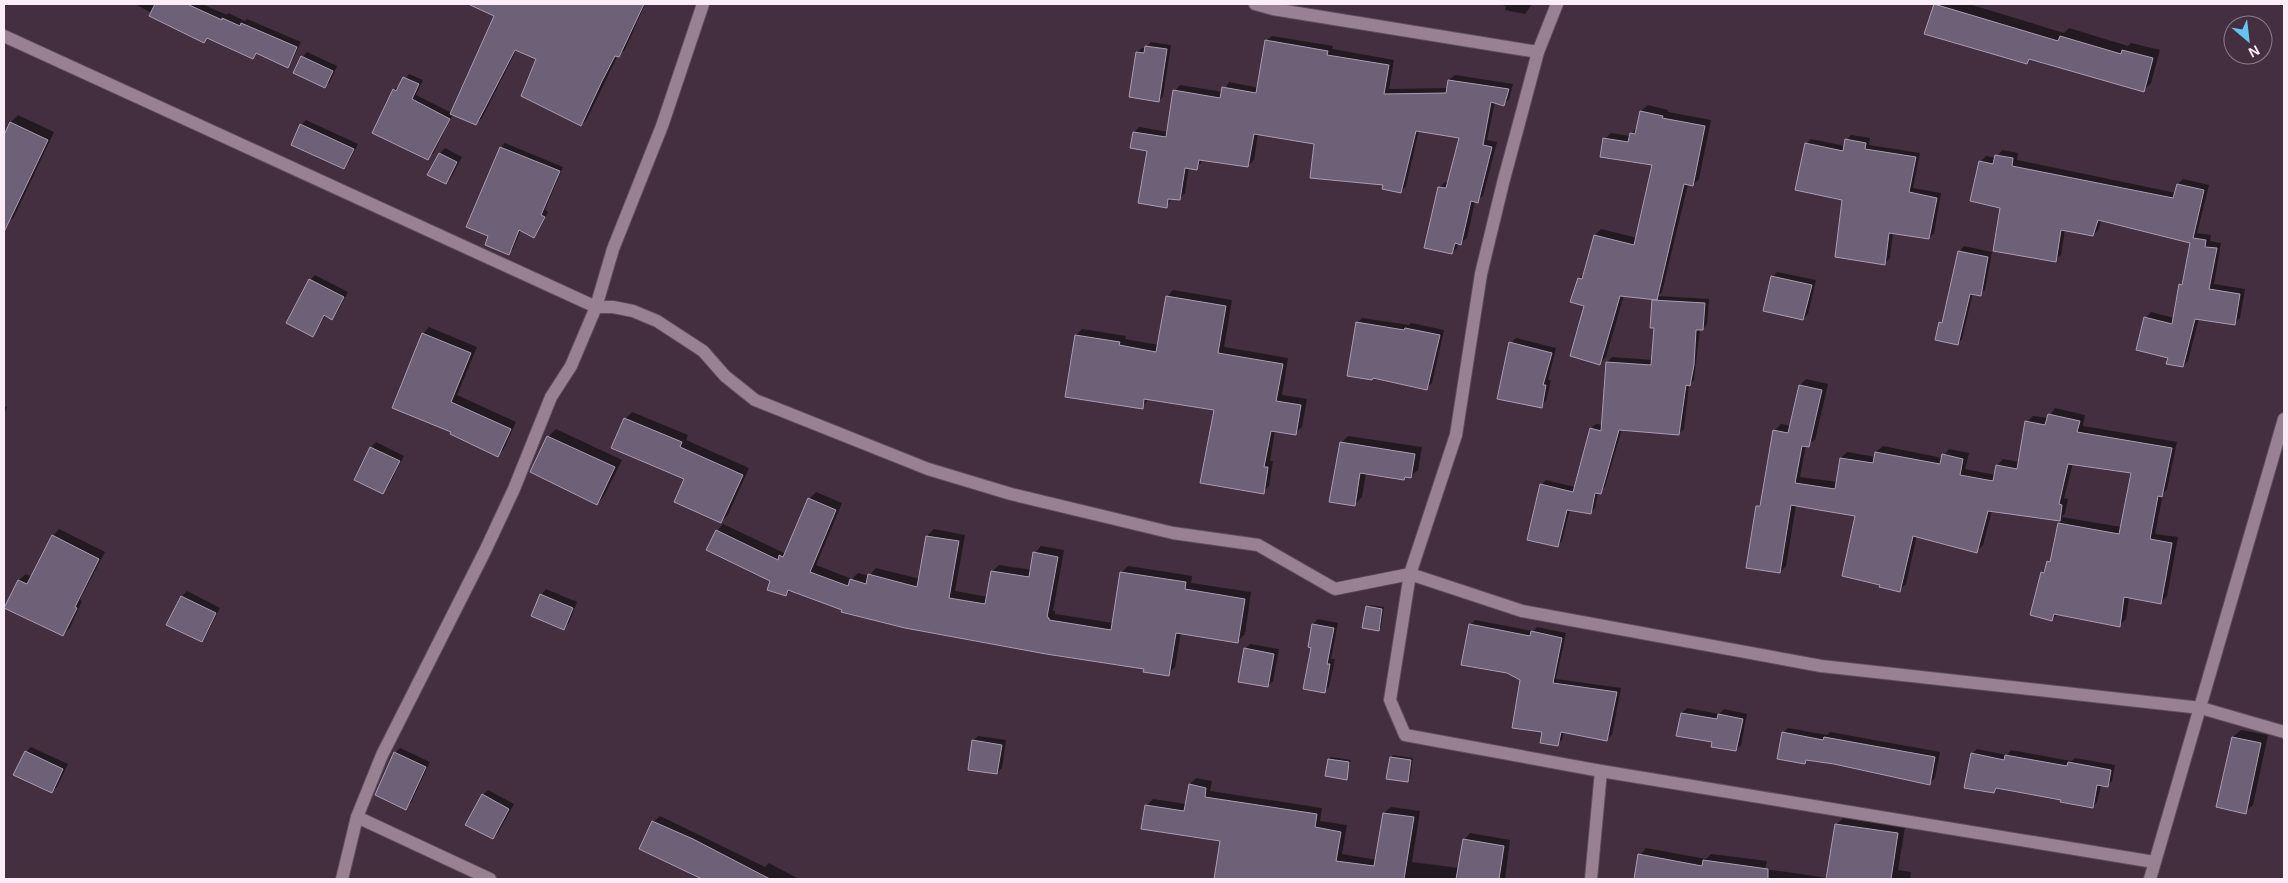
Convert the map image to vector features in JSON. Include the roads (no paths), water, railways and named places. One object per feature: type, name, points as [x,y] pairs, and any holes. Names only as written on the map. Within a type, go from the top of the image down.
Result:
[{"type":"street","points":[[342,879],[357,817],[382,755],[494,534],[551,397],[571,366],[596,307],[613,249],[662,126],[703,4]]},
{"type":"street","points":[[1255,4],[1273,9],[1538,52]]},
{"type":"street","points":[[1558,4],[1538,52],[1481,274],[1456,435],[1410,574],[1390,700],[1405,735],[1601,772],[2154,862]]},
{"type":"street","points":[[4,36],[596,307],[633,310],[657,322],[703,351],[725,376],[755,400],[928,469],[1011,494],[1173,533],[1258,545],[1336,589],[1410,574],[1522,611],[1821,666],[2201,708],[2284,732]]},
{"type":"street","points":[[2150,879],[2284,419]]},
{"type":"street","points":[[1591,879],[1601,772]]},
{"type":"street","points":[[357,817],[490,879]]}]
